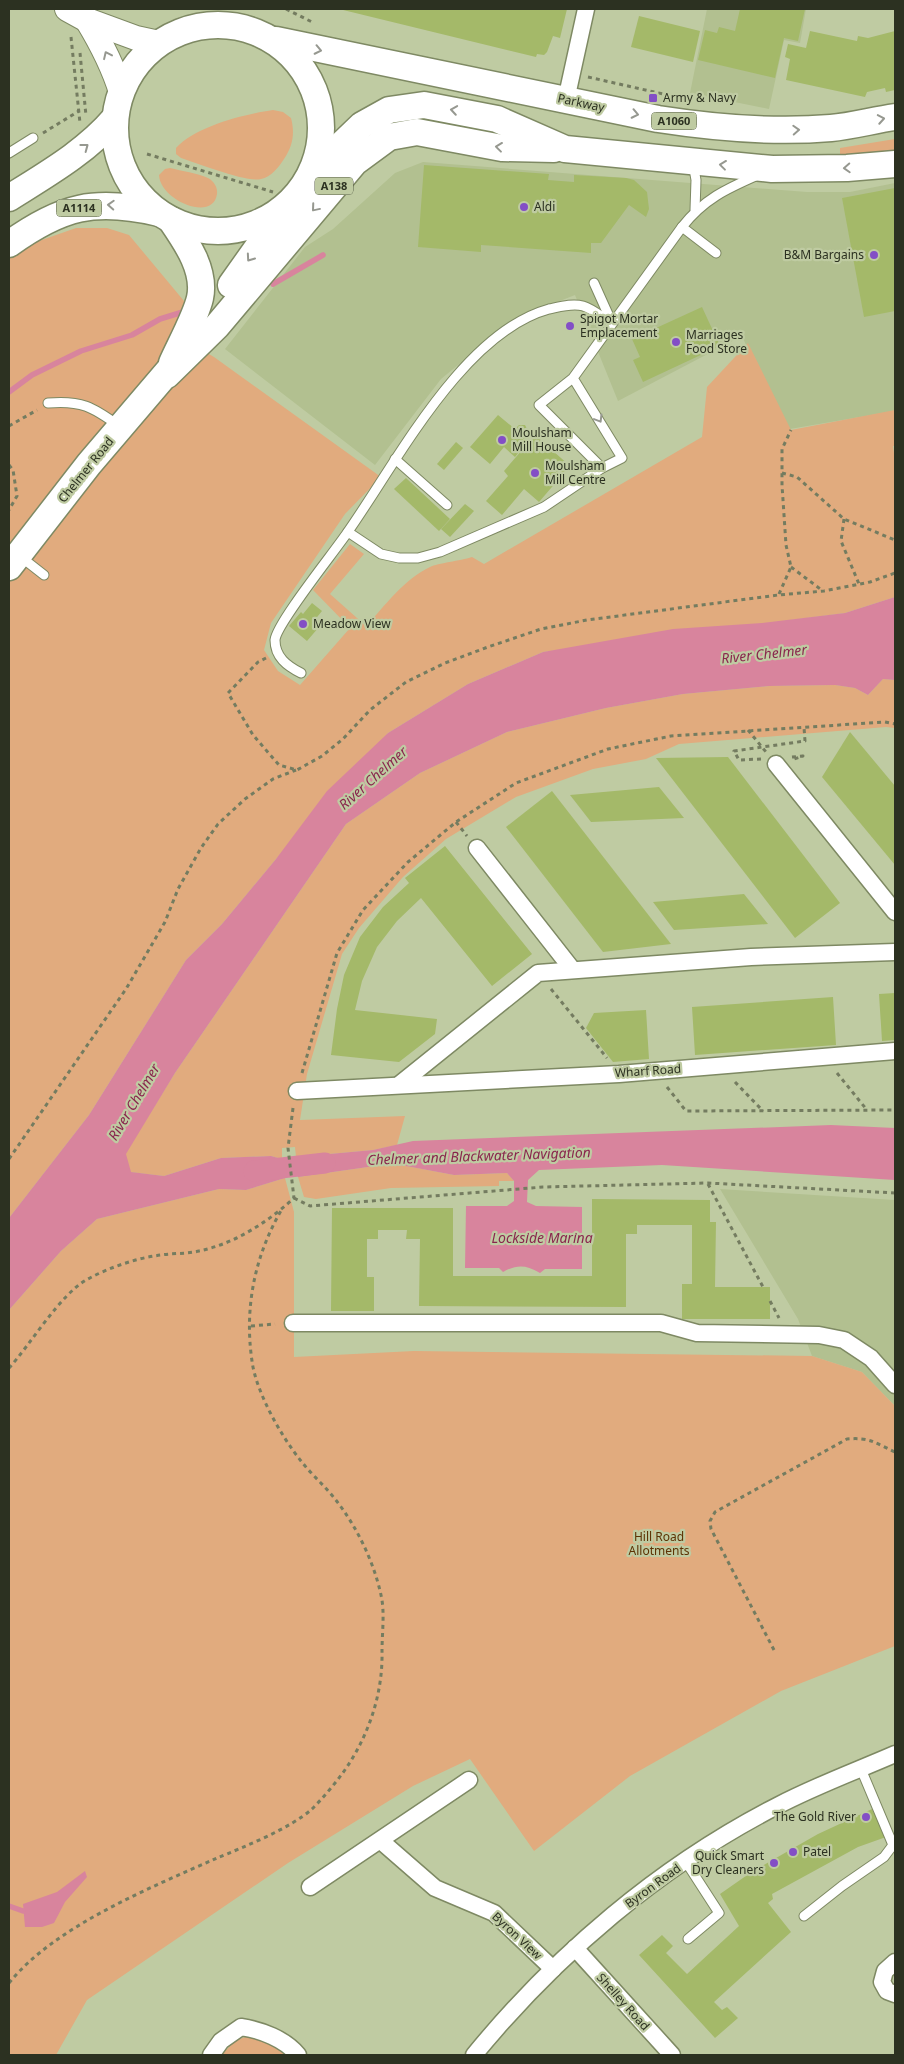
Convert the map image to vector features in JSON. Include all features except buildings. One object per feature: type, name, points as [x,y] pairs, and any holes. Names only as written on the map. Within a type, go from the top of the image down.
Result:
[{"type":"main road","name":"A1114","points":[[9,244],[53,217],[79,208],[104,204],[131,206],[165,216],[194,229],[219,232],[268,219],[281,198],[309,176],[320,143],[322,124],[315,91],[297,61],[264,36],[242,9]]},
{"type":"main road","points":[[75,19],[136,38],[174,28]]},
{"type":"main road","points":[[75,19],[103,46],[115,72],[121,92]]},
{"type":"main road","name":"A1114","points":[[165,216],[144,201],[124,171],[118,154],[115,118],[121,92],[140,60],[174,28],[226,25],[264,36]]},
{"type":"main road","name":"Parkway","points":[[264,36],[658,119],[718,128],[764,130],[832,128],[895,116]]},
{"type":"main road","points":[[309,176],[362,125],[389,110],[424,105],[497,119],[565,149],[772,169],[846,168],[895,164]]},
{"type":"main road","name":"A1114","points":[[9,198],[100,136],[115,118]]},
{"type":"main road","name":"A138","points":[[167,375],[217,326],[355,162],[389,137],[417,132],[502,148],[565,149]]},
{"type":"main road","name":"Chelmer Road","points":[[14,561],[89,464],[167,375],[281,198]]},
{"type":"main road","name":"Chelmer Road","points":[[165,216],[187,243],[199,270],[200,298],[167,375]]},
{"type":"street","points":[[566,100],[586,9]]},
{"type":"street","points":[[776,764],[894,907]]},
{"type":"street","points":[[477,848],[572,970]]},
{"type":"street","points":[[400,1084],[538,973],[751,958],[895,952]]},
{"type":"street","name":"Wharf Road","points":[[297,1091],[400,1084],[619,1074],[895,1051]]},
{"type":"street","points":[[294,1323],[662,1324],[697,1333],[819,1335],[844,1340],[871,1358],[895,1384]]},
{"type":"street","name":"Byron Road","points":[[474,2055],[529,1992],[575,1948],[608,1918],[686,1862],[861,1769],[895,1754]]},
{"type":"street","points":[[310,1887],[469,1780]]},
{"type":"street","name":"Byron View","points":[[381,1841],[435,1888],[494,1913],[553,1969]]},
{"type":"street","name":"Shelley Road","points":[[575,1948],[672,2055]]},
{"type":"street","points":[[895,1962],[885,1971],[882,1982],[887,1991],[895,1994]]},
{"type":"street","points":[[211,2055],[221,2041],[241,2027],[259,2029],[292,2048],[298,2055]]},
{"type":"lane","points":[[9,152],[33,138]]},
{"type":"lane","points":[[693,161],[696,180],[695,210]]},
{"type":"lane","points":[[602,468],[539,405],[573,378],[695,210],[720,192],[772,169]]},
{"type":"lane","points":[[9,187],[17,183],[39,179]]},
{"type":"lane","points":[[682,227],[716,253]]},
{"type":"lane","points":[[594,283],[612,323]]},
{"type":"lane","points":[[301,673],[288,667],[277,653],[275,638],[289,613],[348,532],[431,406],[479,353],[526,318],[562,306],[582,306],[612,323]]},
{"type":"lane","points":[[348,532],[381,554],[399,558],[418,558],[440,552],[544,507],[602,468],[622,458],[573,378]]},
{"type":"lane","points":[[48,403],[67,402],[82,404],[96,410],[121,428]]},
{"type":"lane","points":[[395,459],[447,505]]},
{"type":"lane","points":[[14,561],[44,575]]},
{"type":"lane","points":[[804,1916],[842,1886],[884,1857],[893,1845],[861,1769]]},
{"type":"lane","points":[[686,1862],[719,1913],[688,1940]]},
{"type":"path","points":[[75,19],[80,126]]},
{"type":"path","points":[[79,45],[86,117]]},
{"type":"path","points":[[586,77],[669,95],[678,99]]},
{"type":"path","points":[[33,138],[79,111]]},
{"type":"path","points":[[147,154],[281,198]]},
{"type":"path","points":[[9,426],[48,403]]},
{"type":"path","points":[[778,595],[791,567],[786,545],[782,449],[791,430]]},
{"type":"path","points":[[9,465],[13,470],[17,496],[9,510]]},
{"type":"path","points":[[782,473],[797,477],[844,519],[895,540]]},
{"type":"path","points":[[844,519],[841,541],[859,584]]},
{"type":"path","points":[[791,567],[824,591]]},
{"type":"path","points":[[9,1159],[126,988],[164,922],[178,889],[201,848],[218,824],[245,799],[273,779],[296,770],[322,756],[336,745],[370,710],[406,682],[445,663],[541,629],[587,620],[778,595],[824,591],[859,584],[895,573]]},
{"type":"path","points":[[277,653],[258,662],[228,693],[253,735],[279,765],[296,770]]},
{"type":"path","points":[[294,1198],[288,1148],[297,1091],[337,953],[363,910],[384,886],[408,862],[456,822],[516,783],[608,749],[670,736],[885,722],[895,724]]},
{"type":"path","points":[[748,730],[776,764]]},
{"type":"path","points":[[538,973],[619,1074]]},
{"type":"path","points":[[824,1057],[868,1110]]},
{"type":"path","points":[[718,1065],[763,1110]]},
{"type":"path","points":[[654,1071],[686,1111],[895,1110]]},
{"type":"path","points":[[294,1198],[310,1206],[543,1187],[708,1183],[895,1193]]},
{"type":"path","points":[[708,1183],[763,1287]]},
{"type":"path","points":[[9,1368],[61,1303],[84,1281],[133,1262],[159,1255],[199,1251],[236,1239],[282,1209],[294,1198]]},
{"type":"path","points":[[9,1983],[19,1970],[46,1947],[99,1914],[266,1837],[311,1810],[342,1774],[366,1735],[382,1678],[382,1596],[367,1556],[341,1507],[301,1461],[275,1424],[252,1362],[250,1299],[260,1251],[282,1209]]},
{"type":"path","points":[[251,1326],[294,1323]]},
{"type":"path","points":[[774,1650],[711,1529],[710,1521],[715,1512],[847,1439],[863,1437],[895,1452]]},
{"type":"shaded area","points":[[707,9],[806,9],[800,43],[784,40],[769,109],[690,93]]},
{"type":"shaded area","points":[[423,162],[807,192],[850,192],[895,183],[895,411],[784,430],[742,336],[618,401],[575,295],[514,319],[441,379],[375,465],[225,349],[305,247],[333,229],[395,173]]},
{"type":"shaded area","points":[[720,1189],[895,1200],[895,1406],[862,1372],[812,1356],[798,1319]]},
{"type":"green space","points":[[273,110],[283,112],[291,118],[292,139],[282,162],[265,178],[245,178],[181,158],[176,154],[176,148],[185,140],[208,127],[235,118]]},
{"type":"green space","points":[[895,139],[895,151],[840,156],[840,148]]},
{"type":"green space","points":[[170,168],[210,179],[217,189],[213,203],[206,207],[187,205],[168,193],[159,175],[165,169]]},
{"type":"green space","points":[[76,228],[107,228],[129,235],[184,301],[186,311],[176,335],[214,357],[381,477],[345,514],[271,623],[264,650],[278,671],[300,685],[350,628],[313,590],[350,544],[364,554],[330,594],[366,626],[395,594],[421,572],[434,566],[472,557],[484,564],[702,437],[707,387],[748,343],[791,430],[895,410],[895,446],[893,446],[895,460],[895,597],[845,613],[543,652],[468,684],[388,733],[276,859],[222,924],[186,960],[89,1115],[9,1218],[9,256],[39,241]]},
{"type":"green space","points":[[883,679],[895,680],[895,728],[886,727],[679,744],[646,759],[593,769],[516,797],[446,839],[403,877],[359,928],[342,954],[307,1074],[300,1120],[405,1116],[397,1145],[373,1150],[296,1157],[295,1147],[282,1148],[282,1159],[271,1156],[221,1158],[164,1176],[130,1172],[125,1154],[175,1073],[346,824],[420,773],[507,732],[606,708],[683,694],[770,686],[835,685],[855,688],[868,695]]},
{"type":"green space","points":[[375,1166],[406,1166],[454,1175],[507,1173],[514,1181],[499,1181],[499,1186],[391,1188],[316,1199],[304,1197],[298,1177]]},
{"type":"green space","name":"Hill Road Allotments","points":[[285,1178],[294,1212],[294,1357],[414,1351],[812,1356],[862,1372],[895,1406],[895,1646],[781,1691],[630,1776],[534,1851],[470,1759],[413,1786],[288,1863],[87,2000],[56,2055],[9,2055],[9,1310],[61,1251],[97,1219],[219,1189],[246,1190]]},
{"type":"green space","points":[[245,2037],[253,2037],[262,2042],[265,2038],[285,2050],[283,2053],[286,2055],[221,2055],[235,2041]]},
{"type":"water","name":"River Chelmer","points":[[895,597],[895,680],[883,679],[868,695],[855,688],[835,685],[769,686],[683,694],[606,708],[507,732],[420,773],[346,824],[175,1073],[126,1154],[131,1172],[164,1176],[221,1158],[271,1156],[282,1159],[285,1178],[246,1190],[219,1189],[97,1219],[61,1251],[9,1310],[9,1218],[89,1115],[186,960],[222,924],[276,859],[327,791],[388,733],[468,684],[543,652],[673,629],[762,623],[845,613]]},
{"type":"water","name":"Lockside Marina","points":[[831,1125],[895,1128],[895,1180],[662,1165],[539,1170],[528,1180],[527,1202],[536,1206],[582,1207],[582,1269],[545,1269],[540,1273],[522,1266],[503,1272],[499,1268],[465,1268],[466,1206],[507,1206],[514,1201],[514,1181],[507,1173],[454,1175],[406,1166],[375,1166],[298,1177],[296,1157],[373,1150],[413,1141]]},
{"type":"water","points":[[85,1871],[87,1877],[65,1902],[54,1923],[42,1927],[25,1927],[23,1904],[57,1892]]},
{"type":"waterway","points":[[273,284],[323,255]]},
{"type":"waterway","points":[[9,392],[32,375],[81,351],[132,335],[160,319],[186,311]]},
{"type":"waterway","name":"Chelmer and Blackwater Navigation","points":[[254,1171],[325,1163]]},
{"type":"waterway","points":[[9,1906],[23,1911]]},
{"type":"place","name":"Army & Navy","points":[[653,98]]},
{"type":"place","name":"Aldi","points":[[524,207]]},
{"type":"place","name":"B&M Bargains","points":[[874,255]]},
{"type":"place","name":"Spigot Mortar Emplacement","points":[[570,326]]},
{"type":"place","name":"Marriages Food Store","points":[[676,342]]},
{"type":"place","name":"Moulsham Mill House","points":[[502,440]]},
{"type":"place","name":"Moulsham Mill Centre","points":[[535,473]]},
{"type":"place","name":"Meadow View","points":[[303,624]]},
{"type":"place","name":"The Gold River","points":[[866,1817]]},
{"type":"place","name":"Patel","points":[[793,1852]]},
{"type":"place","name":"Quick Smart Dry Cleaners","points":[[774,1863]]}]
